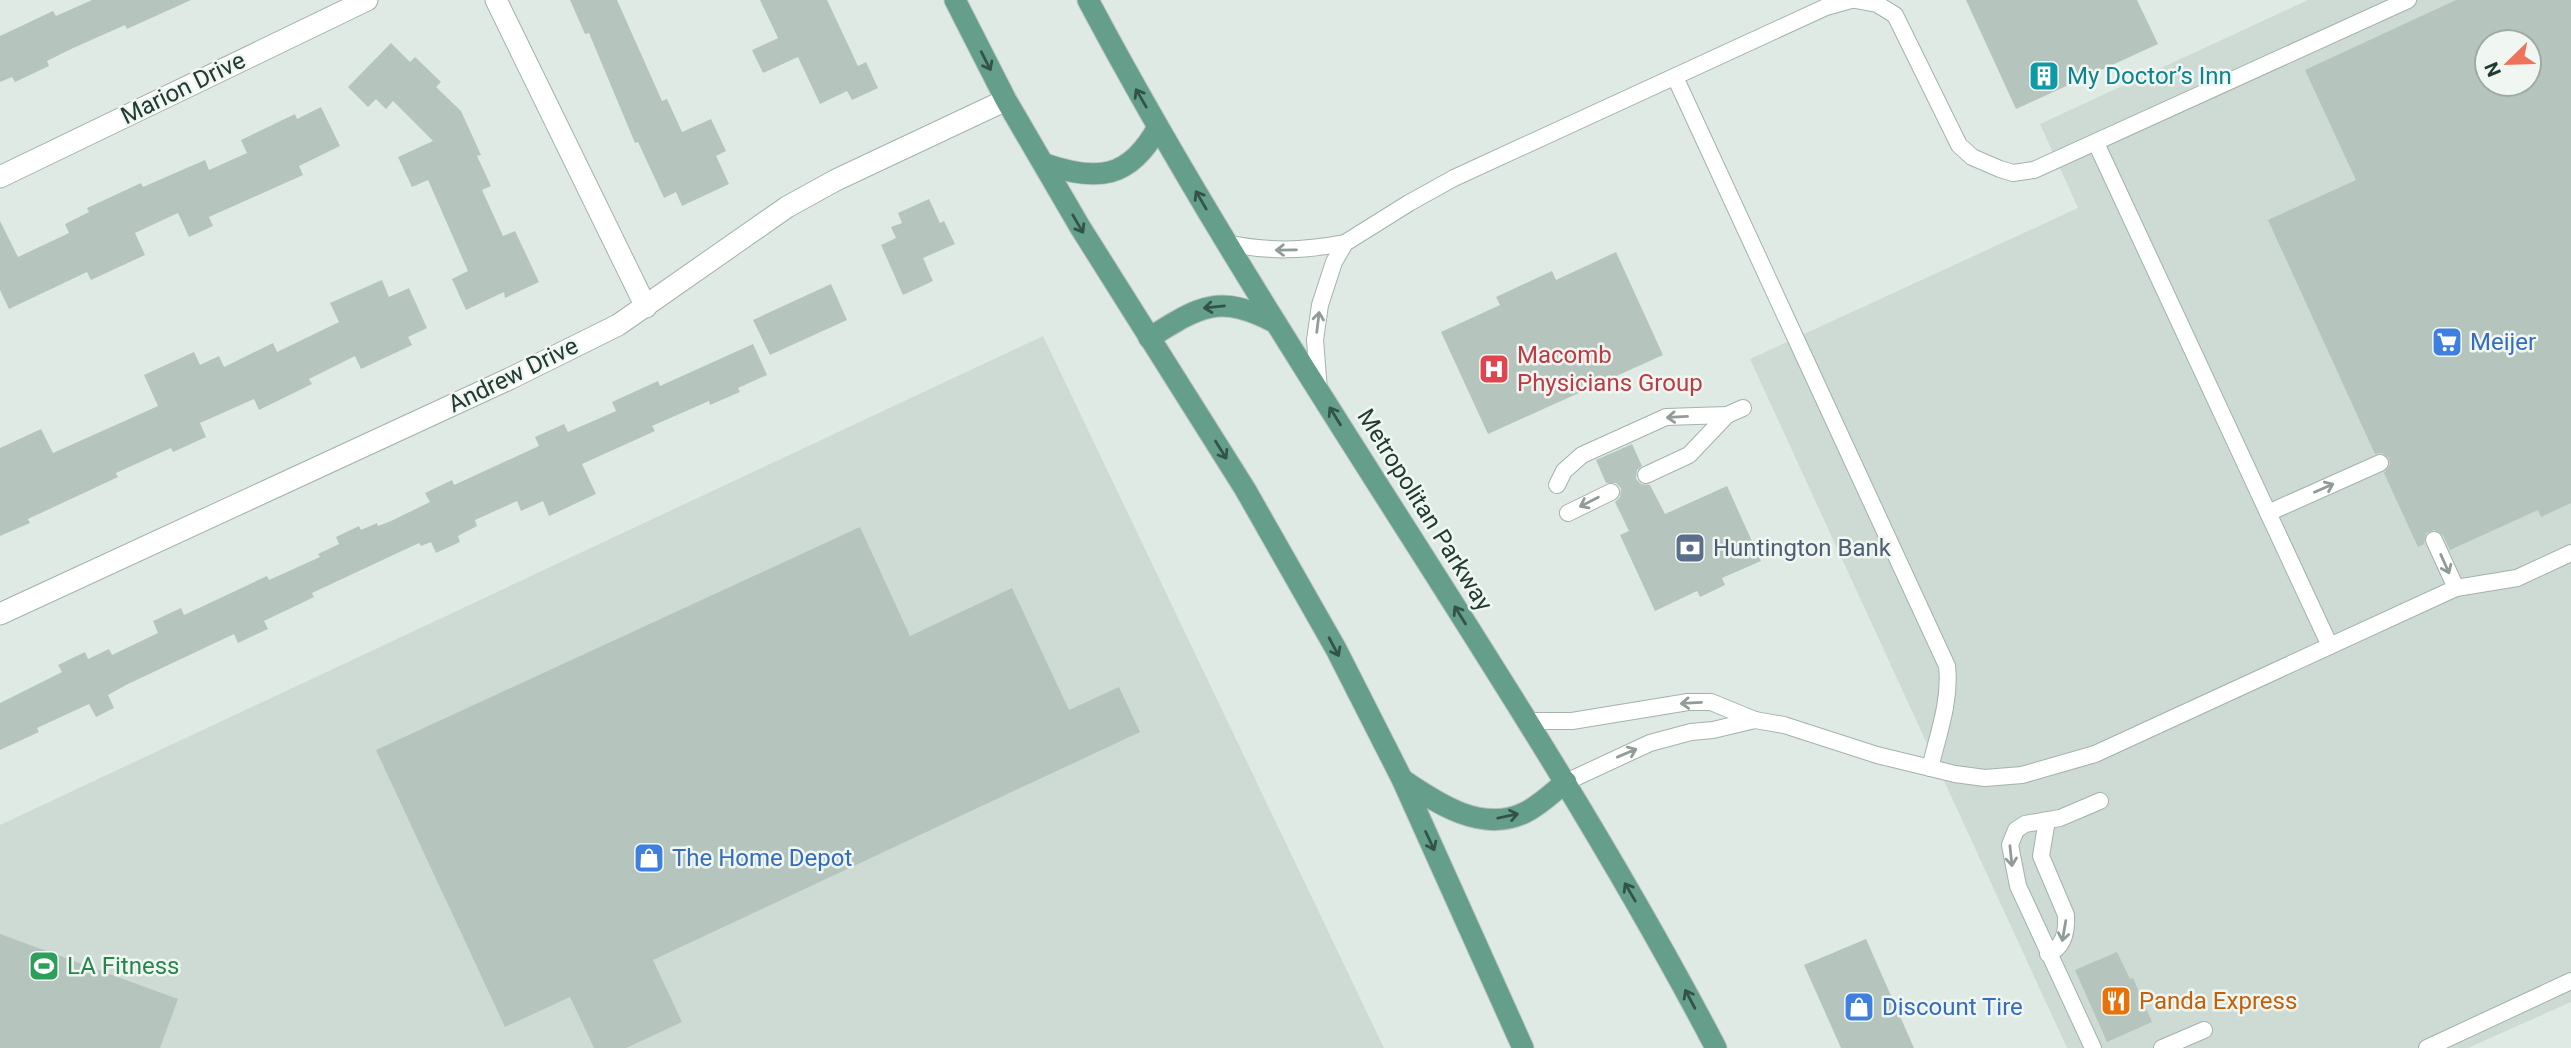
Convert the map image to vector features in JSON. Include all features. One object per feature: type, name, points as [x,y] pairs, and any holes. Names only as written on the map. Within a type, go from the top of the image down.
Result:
[{"type":"main road","points":[[955,0],[1006,100],[1080,227],[1245,489],[1336,649],[1402,779],[1523,1048]]},
{"type":"main road","name":"Metropolitan Parkway","points":[[1088,0],[1226,243],[1566,782],[1664,951],[1716,1048]]},
{"type":"main road","points":[[1045,164],[1074,174],[1097,175],[1117,170],[1146,149],[1158,127]]},
{"type":"main road","points":[[1149,338],[1191,312],[1209,306],[1251,310],[1278,324]]},
{"type":"main road","points":[[1402,779],[1455,811],[1480,819],[1504,819],[1525,812],[1566,782]]},
{"type":"street","name":"Marion Drive","points":[[0,177],[367,0]]},
{"type":"street","points":[[496,0],[646,307]]},
{"type":"street","name":"Andrew Drive","points":[[0,614],[509,379],[618,325],[787,207],[836,180],[1006,100]]},
{"type":"lane","points":[[1226,243],[1263,251],[1305,250],[1345,243],[1454,178],[1826,7],[1853,0],[1877,4],[1895,15],[1959,145],[1979,160],[2000,169],[2023,173],[2096,143],[2408,0]]},
{"type":"lane","points":[[1675,76],[1947,666],[1945,708],[1930,768]]},
{"type":"lane","points":[[2096,143],[2330,646]]},
{"type":"lane","points":[[1319,390],[1315,340],[1322,293],[1345,243]]},
{"type":"lane","points":[[1557,485],[1564,471],[1582,455],[1665,417],[1727,415],[1744,408]]},
{"type":"lane","points":[[1646,475],[1689,455],[1727,415]]},
{"type":"lane","points":[[2269,513],[2380,463]]},
{"type":"lane","points":[[1568,513],[1611,492]]},
{"type":"lane","points":[[2434,540],[2456,588]]},
{"type":"lane","points":[[1528,721],[1572,721],[1688,702],[1711,702],[1755,720],[1784,725],[1877,755],[1970,776],[2006,777],[2081,759],[2456,588],[2517,578],[2571,553]]},
{"type":"lane","points":[[1566,782],[1650,743],[1755,720]]},
{"type":"lane","points":[[2093,1048],[2018,886],[2010,854],[2012,837],[2016,830],[2025,824],[2072,814],[2100,801]]},
{"type":"lane","points":[[2048,820],[2041,856],[2066,915],[2067,925],[2062,943],[2057,950],[2048,954]]},
{"type":"lane","points":[[2429,1048],[2571,981]]},
{"type":"lane","points":[[2162,1048],[2204,1030]]},
{"type":"shaded area","points":[[2308,0],[2571,0],[2571,1002],[2468,1048],[2067,1048],[1750,359],[2078,208],[2040,124]]},
{"type":"shaded area","points":[[1043,336],[1384,1048],[0,1048],[0,825]]},
{"type":"building","points":[[92,0],[191,0],[127,29],[125,25],[71,49],[47,61],[49,66],[15,82],[12,77],[0,82],[0,36],[53,11],[56,16]]},
{"type":"building","points":[[570,0],[617,0],[662,101],[667,99],[682,132],[711,119],[726,151],[716,156],[729,184],[682,206],[676,192],[664,198],[638,142],[635,143],[589,33],[585,34]]},
{"type":"building","points":[[760,0],[827,0],[858,66],[866,62],[878,88],[852,100],[847,91],[820,104],[798,57],[763,73],[752,50],[778,38]]},
{"type":"building","name":"My Doctor’s Inn","points":[[1966,0],[2137,0],[2158,44],[2016,109]]},
{"type":"building","name":"Meijer","points":[[2456,0],[2571,0],[2571,503],[2541,517],[2538,510],[2450,550],[2443,535],[2434,530],[2426,533],[2424,544],[2418,547],[2384,473],[2390,465],[2389,458],[2382,453],[2375,454],[2268,220],[2356,180],[2305,70]]},
{"type":"building","points":[[391,43],[410,62],[415,57],[441,82],[436,87],[461,111],[481,155],[477,156],[491,186],[482,190],[503,236],[515,231],[539,282],[505,298],[504,292],[466,310],[452,279],[468,271],[428,180],[412,187],[398,157],[433,141],[393,101],[386,109],[376,99],[368,107],[348,87]]},
{"type":"building","points":[[321,107],[340,146],[299,166],[303,175],[209,217],[213,226],[189,237],[178,213],[135,233],[145,255],[91,280],[87,272],[9,309],[0,290],[0,221],[18,257],[69,233],[65,224],[89,212],[87,208],[141,183],[143,187],[205,160],[209,170],[247,153],[241,140],[295,114],[297,119]]},
{"type":"building","points":[[929,199],[940,223],[944,221],[955,244],[923,258],[933,281],[903,295],[881,245],[896,238],[891,227],[902,223],[898,213]]},
{"type":"building","name":"Macomb Physicians Group","points":[[1616,252],[1663,355],[1488,434],[1441,332],[1500,305],[1496,297],[1552,271],[1556,280]]},
{"type":"building","points":[[382,280],[389,297],[409,288],[427,328],[408,337],[412,345],[361,369],[355,356],[309,379],[312,384],[259,410],[254,399],[200,423],[206,437],[173,452],[171,448],[116,473],[118,477],[28,519],[30,523],[0,536],[0,448],[41,429],[53,453],[158,406],[144,375],[194,352],[200,365],[219,356],[224,367],[273,343],[277,352],[339,322],[330,303]]},
{"type":"building","points":[[831,284],[847,320],[770,355],[753,320]]},
{"type":"building","points":[[753,344],[767,375],[738,388],[740,392],[710,405],[709,401],[652,426],[655,431],[582,464],[596,494],[549,516],[543,501],[521,511],[517,501],[475,520],[477,526],[458,536],[460,542],[436,553],[431,542],[421,546],[419,543],[312,593],[314,597],[264,621],[268,629],[238,643],[234,634],[126,685],[108,695],[114,708],[96,717],[89,704],[37,728],[39,732],[0,750],[0,703],[62,672],[58,665],[85,652],[88,659],[109,649],[112,655],[158,633],[153,621],[181,608],[184,615],[267,576],[269,580],[320,557],[318,554],[339,544],[336,537],[359,526],[361,530],[377,523],[378,526],[391,521],[430,502],[425,493],[452,480],[454,485],[539,446],[535,437],[564,424],[568,432],[616,411],[612,402],[658,381],[660,386]]},
{"type":"building","name":"Huntington Bank","points":[[1632,444],[1642,466],[1637,470],[1636,479],[1641,484],[1650,485],[1665,514],[1727,486],[1761,561],[1722,578],[1725,585],[1700,597],[1697,591],[1655,611],[1620,535],[1629,531],[1615,502],[1620,497],[1621,488],[1616,483],[1606,483],[1596,460]]},
{"type":"building","name":"The Home Depot","points":[[860,527],[910,636],[1012,588],[1069,710],[1119,687],[1140,732],[653,960],[682,1022],[626,1048],[594,1048],[570,997],[505,1027],[376,750]]},
{"type":"building","name":"LA Fitness","points":[[0,934],[178,999],[160,1048],[0,1048]]},
{"type":"building","name":"Discount Tire","points":[[1866,939],[1914,1048],[1841,1048],[1804,965]]},
{"type":"building","name":"Panda Express","points":[[2117,952],[2130,979],[2133,978],[2152,1022],[2107,1042],[2075,970]]},
{"type":"place","name":"My Doctor’s Inn","points":[[2044,76]]},
{"type":"place","name":"Meijer","points":[[2447,342]]},
{"type":"place","name":"Macomb Physicians Group","points":[[1494,369]]},
{"type":"place","name":"Huntington Bank","points":[[1690,548]]},
{"type":"place","name":"The Home Depot","points":[[649,858]]},
{"type":"place","name":"LA Fitness","points":[[44,966]]},
{"type":"place","name":"Panda Express","points":[[2116,1001]]},
{"type":"place","name":"Discount Tire","points":[[1859,1007]]}]
